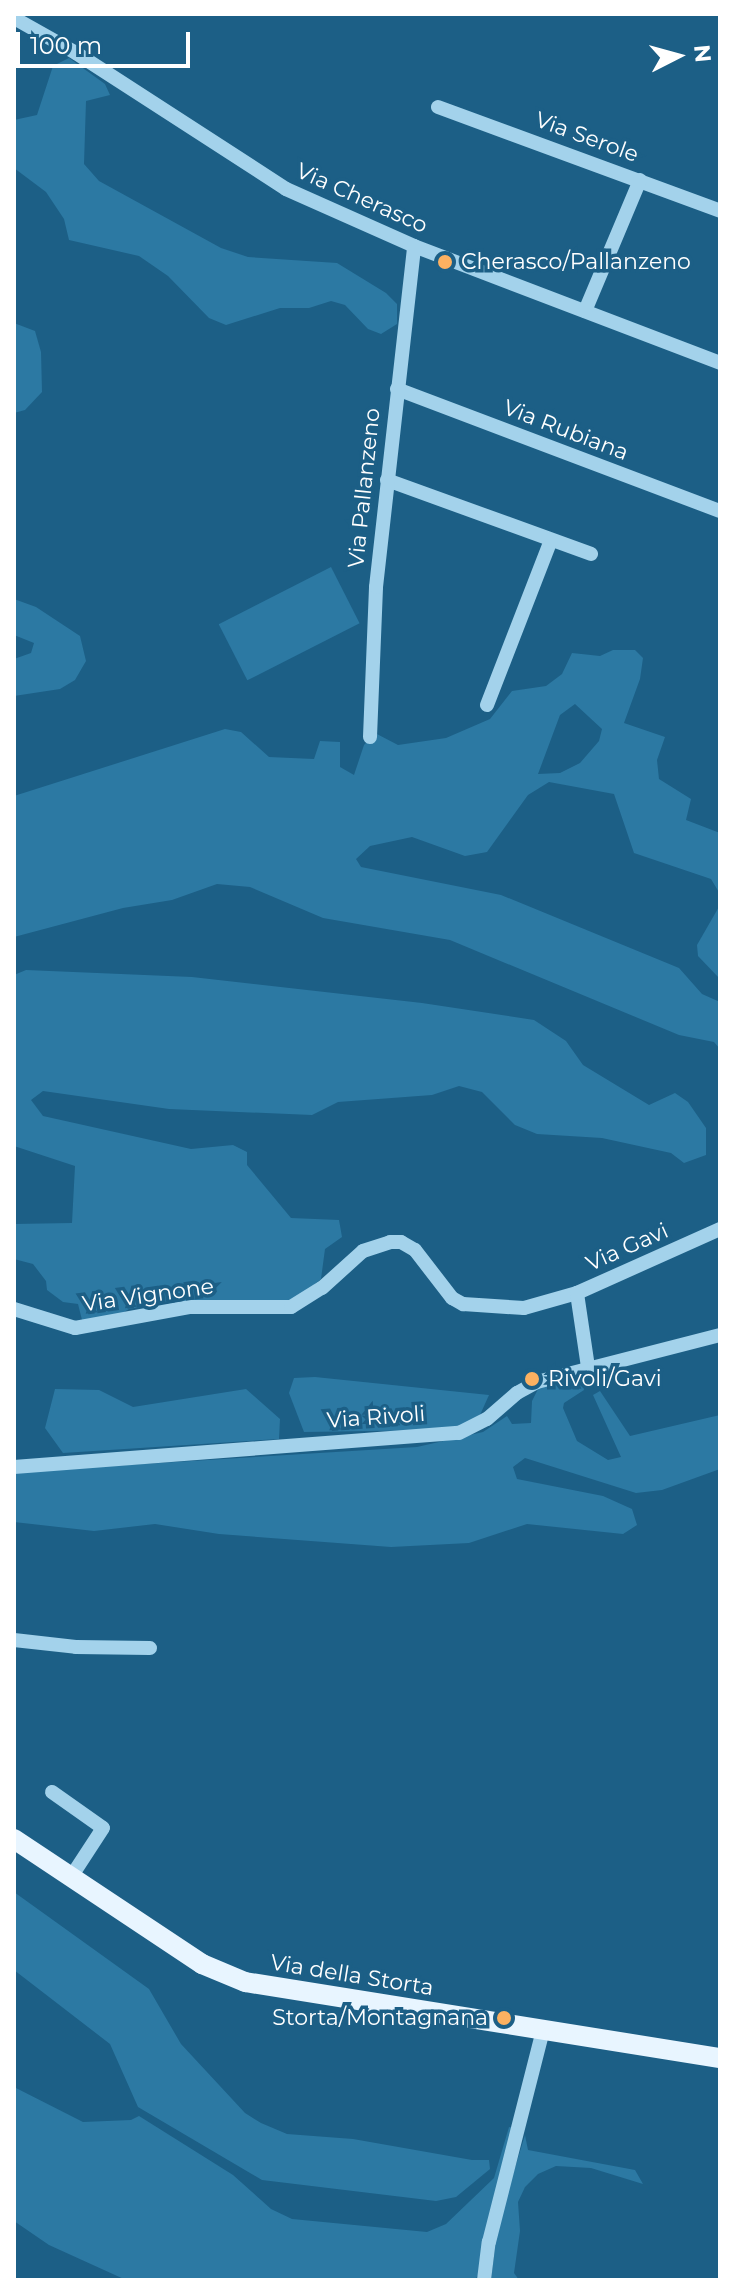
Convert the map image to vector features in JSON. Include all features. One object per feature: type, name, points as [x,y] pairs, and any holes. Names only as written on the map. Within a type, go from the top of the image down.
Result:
[{"type":"main road","name":"Via della Storta","points":[[14,1839],[202,1964],[231,1977],[259,1985],[720,2058]]},
{"type":"street","name":"Via Cherasco","points":[[14,18],[76,53],[286,189],[414,246],[720,363]]},
{"type":"street","name":"Via Serole","points":[[438,107],[720,211]]},
{"type":"street","points":[[585,311],[640,180]]},
{"type":"street","name":"Via Pallanzeno","points":[[370,737],[375,597],[414,246]]},
{"type":"street","name":"Via Rubiana","points":[[397,389],[720,511]]},
{"type":"street","points":[[387,480],[591,554]]},
{"type":"street","points":[[487,705],[551,540]]},
{"type":"street","name":"Via Gavi","points":[[588,1367],[577,1293],[720,1229]]},
{"type":"street","name":"Via Vignone","points":[[14,1309],[75,1328],[189,1307],[291,1307],[322,1288],[363,1251],[390,1242],[401,1242],[415,1250],[452,1298],[463,1304],[515,1309],[577,1293]]},
{"type":"street","name":"Via Rivoli","points":[[14,1467],[459,1433],[487,1419],[526,1388],[588,1367],[720,1335]]},
{"type":"street","points":[[14,1640],[96,1648],[150,1648]]},
{"type":"street","points":[[52,1792],[103,1828],[71,1877]]},
{"type":"street","points":[[484,2280],[489,2242],[543,2030]]},
{"type":"shaded area","points":[[69,58],[105,84],[110,95],[86,101],[84,164],[99,181],[221,248],[248,257],[337,263],[386,293],[397,304],[397,324],[381,334],[368,329],[345,305],[331,301],[309,308],[280,308],[226,325],[209,318],[168,276],[139,256],[69,240],[64,219],[46,192],[14,168],[14,120],[37,115],[53,66]]},
{"type":"shaded area","points":[[14,323],[35,331],[41,352],[42,392],[25,410],[14,413]]},
{"type":"shaded area","points":[[331,567],[360,623],[247,680],[219,624]]},
{"type":"shaded area","points":[[14,599],[36,607],[80,636],[86,661],[75,680],[60,689],[14,696],[14,659],[31,653],[34,643],[14,635]]},
{"type":"shaded area","points":[[613,650],[635,650],[643,658],[640,679],[624,723],[665,737],[657,760],[659,779],[691,799],[686,820],[720,833],[720,894],[711,879],[634,853],[614,794],[549,782],[528,795],[487,852],[465,856],[412,837],[370,846],[356,859],[361,867],[501,895],[679,968],[702,994],[720,1002],[720,1049],[714,1042],[679,1035],[450,940],[323,918],[250,887],[217,884],[172,900],[123,908],[14,937],[14,796],[225,729],[241,732],[269,757],[314,759],[320,741],[340,742],[340,767],[354,775],[364,745],[375,733],[398,745],[446,738],[490,719],[512,691],[546,686],[562,674],[572,653],[600,656]],"holes":[[[575,704],[602,729],[599,741],[580,763],[560,773],[538,774],[560,715]]]},
{"type":"shaded area","points":[[720,905],[720,979],[698,956],[697,945]]},
{"type":"shaded area","points":[[26,970],[192,977],[422,1003],[534,1020],[566,1041],[583,1065],[649,1105],[675,1093],[688,1102],[706,1128],[706,1155],[684,1163],[671,1153],[602,1138],[537,1134],[515,1125],[482,1092],[459,1086],[432,1095],[338,1102],[312,1115],[169,1109],[43,1091],[31,1100],[43,1116],[191,1149],[233,1145],[247,1152],[247,1165],[291,1218],[339,1220],[342,1237],[325,1249],[321,1279],[295,1301],[195,1304],[179,1300],[129,1309],[106,1323],[83,1324],[78,1304],[63,1302],[47,1290],[46,1281],[33,1264],[14,1259],[14,1224],[72,1223],[75,1166],[14,1146],[14,975]]},
{"type":"shaded area","points":[[581,1374],[584,1390],[564,1403],[563,1408],[577,1441],[608,1460],[621,1457],[593,1395],[600,1391],[630,1436],[720,1415],[720,1469],[662,1490],[636,1493],[525,1458],[513,1467],[517,1479],[603,1496],[632,1509],[637,1525],[623,1534],[527,1524],[469,1543],[391,1547],[219,1534],[155,1524],[94,1531],[14,1522],[14,1472],[417,1447],[483,1432],[507,1416],[512,1424],[531,1423],[532,1401],[538,1389]]},
{"type":"shaded area","points":[[315,1377],[489,1395],[480,1415],[468,1425],[440,1430],[304,1432],[289,1393],[294,1378]]},
{"type":"shaded area","points":[[55,1389],[99,1390],[133,1407],[246,1389],[280,1419],[279,1439],[63,1453],[45,1428]]},
{"type":"shaded area","points":[[14,1892],[149,1989],[181,2044],[245,2113],[261,2123],[287,2134],[353,2139],[472,2160],[489,2160],[490,2169],[456,2197],[436,2201],[262,2180],[138,2107],[110,2044],[14,1970]]},
{"type":"shaded area","points":[[14,2087],[83,2122],[131,2120],[139,2116],[233,2175],[271,2209],[292,2219],[427,2232],[446,2224],[494,2178],[509,2127],[514,2128],[482,2269],[475,2280],[126,2280],[49,2245],[14,2221]]},
{"type":"shaded area","points":[[525,2135],[528,2150],[635,2170],[643,2184],[591,2168],[556,2166],[538,2174],[525,2187],[518,2202],[520,2231],[514,2273],[519,2280],[491,2280],[498,2223]]},
{"type":"place","name":"Cherasco/Pallanzeno","points":[[445,262]]},
{"type":"place","name":"Rivoli/Gavi","points":[[532,1379]]},
{"type":"place","name":"Storta/Montagnana","points":[[504,2018]]}]
